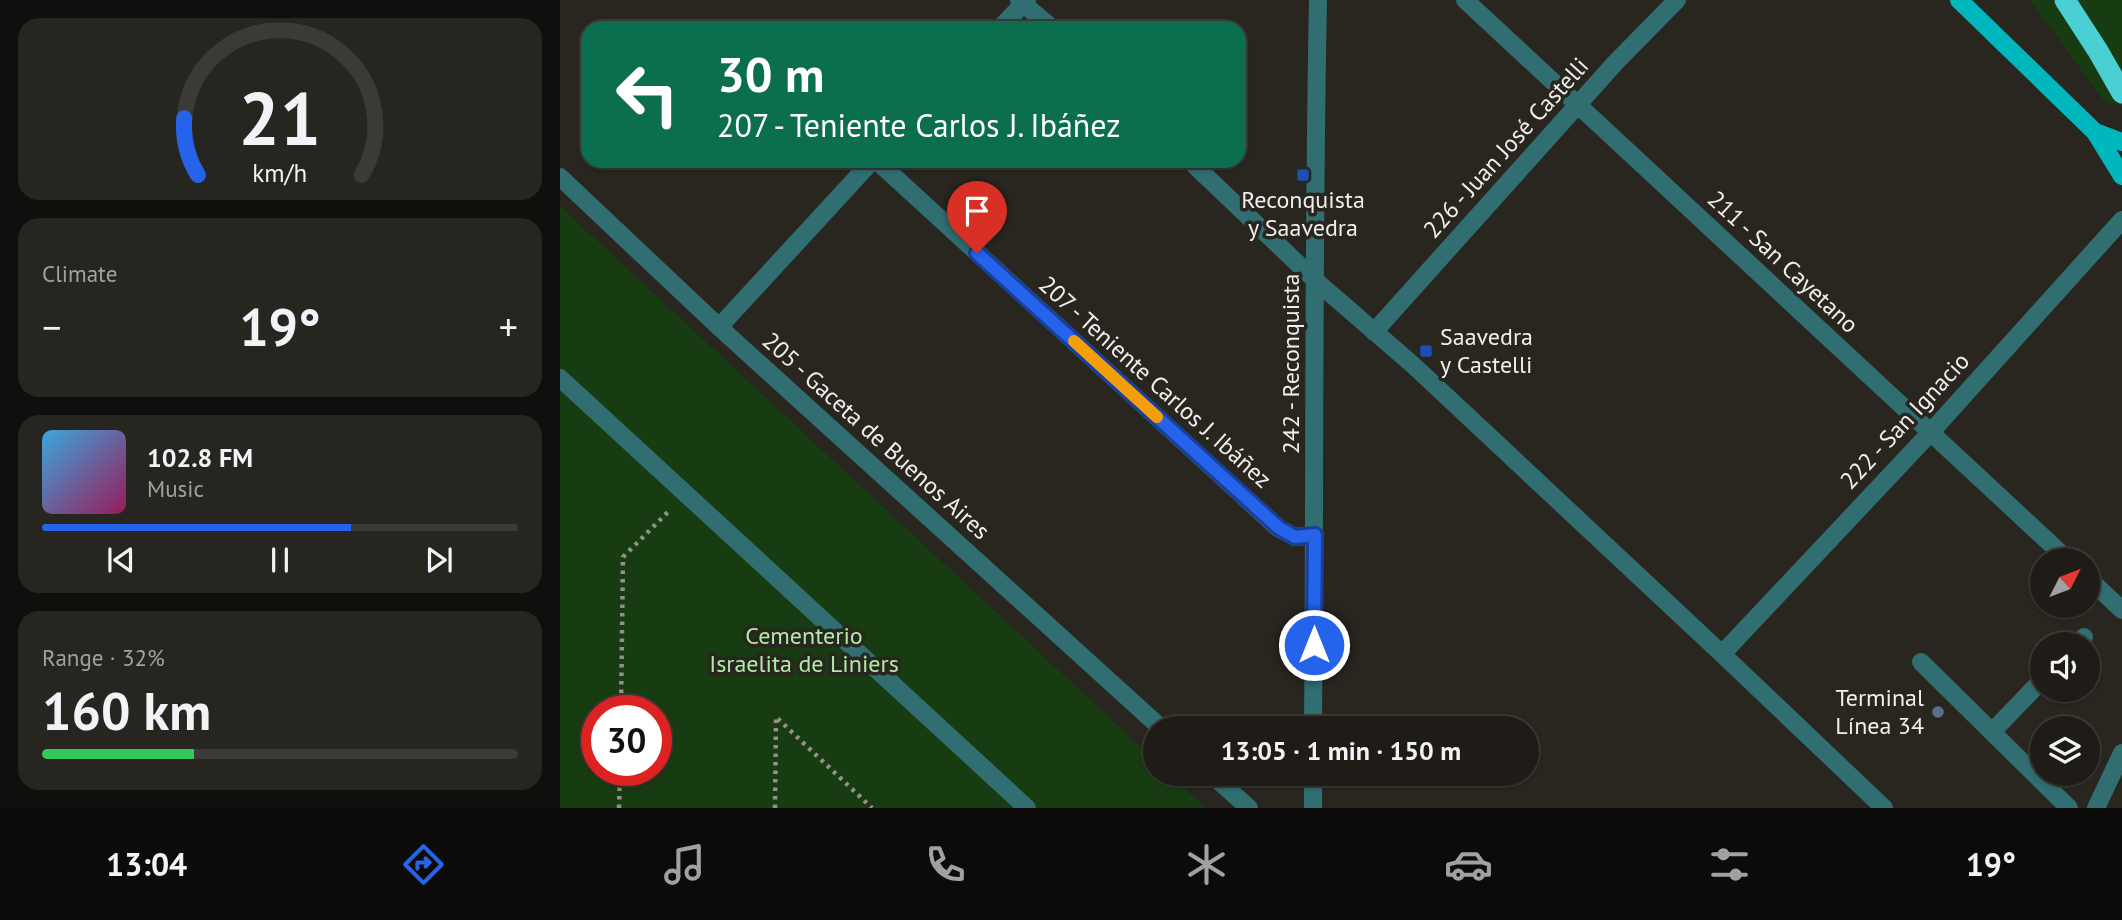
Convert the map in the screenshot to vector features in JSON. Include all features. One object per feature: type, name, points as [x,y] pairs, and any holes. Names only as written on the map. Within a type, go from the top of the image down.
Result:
[{"type":"highway","points":[[2065,0],[2122,93]]},
{"type":"main road","points":[[1959,0],[2095,132],[2122,176]]},
{"type":"main road","points":[[2095,132],[2122,142]]},
{"type":"street","name":"242 - Reconquista","points":[[1313,716],[1316,281],[1314,186],[1318,0]]},
{"type":"street","name":"211 - San Cayetano","points":[[1465,0],[2055,548]]},
{"type":"street","name":"226 - Juan José Castelli","points":[[1374,332],[1578,105],[1677,0]]},
{"type":"street","points":[[1006,21],[1023,1],[1044,21]]},
{"type":"street","points":[[719,327],[868,168]]},
{"type":"street","name":"207 - Teniente Carlos J. Ibáñez","points":[[883,168],[1279,528],[1295,537],[1315,535]]},
{"type":"street","points":[[1198,168],[1316,281],[1413,365],[1723,654],[1884,808]]},
{"type":"street","name":"205 - Gaceta de Buenos Aires","points":[[560,177],[719,327],[1148,716]]},
{"type":"street","name":"222 - San Ignacio","points":[[1723,654],[1931,432],[2122,220]]},
{"type":"street","points":[[560,378],[1027,808]]},
{"type":"street","points":[[2100,589],[2122,610]]},
{"type":"street","points":[[1921,662],[2069,808]]},
{"type":"street","points":[[1992,732],[2030,692]]},
{"type":"street","points":[[2096,808],[2122,753]]},
{"type":"street","points":[[1224,786],[1249,808]]},
{"type":"street","points":[[1313,786],[1313,808]]},
{"type":"path","points":[[621,695],[623,557],[686,494]]},
{"type":"path","points":[[775,808],[776,717],[872,808]]},
{"type":"path","points":[[619,808],[620,786]]},
{"type":"green space","points":[[2030,0],[2122,0],[2122,106],[2104,101]]},
{"type":"green space","name":"Cementerio Israelita de Liniers","points":[[560,206],[1143,749],[1143,786],[1182,786],[1206,808],[560,808]]},
{"type":"slow traffic","points":[[1074,341],[1157,417]]},
{"type":"place","name":"Reconquista y Saavedra","points":[[1303,175]]},
{"type":"place","name":"Saavedra y Castelli","points":[[1426,351]]},
{"type":"place","name":"Terminal Línea 34","points":[[1938,712]]},
{"type":"route","points":[[977,253],[1279,528],[1295,537],[1315,535],[1314,645]]}]
